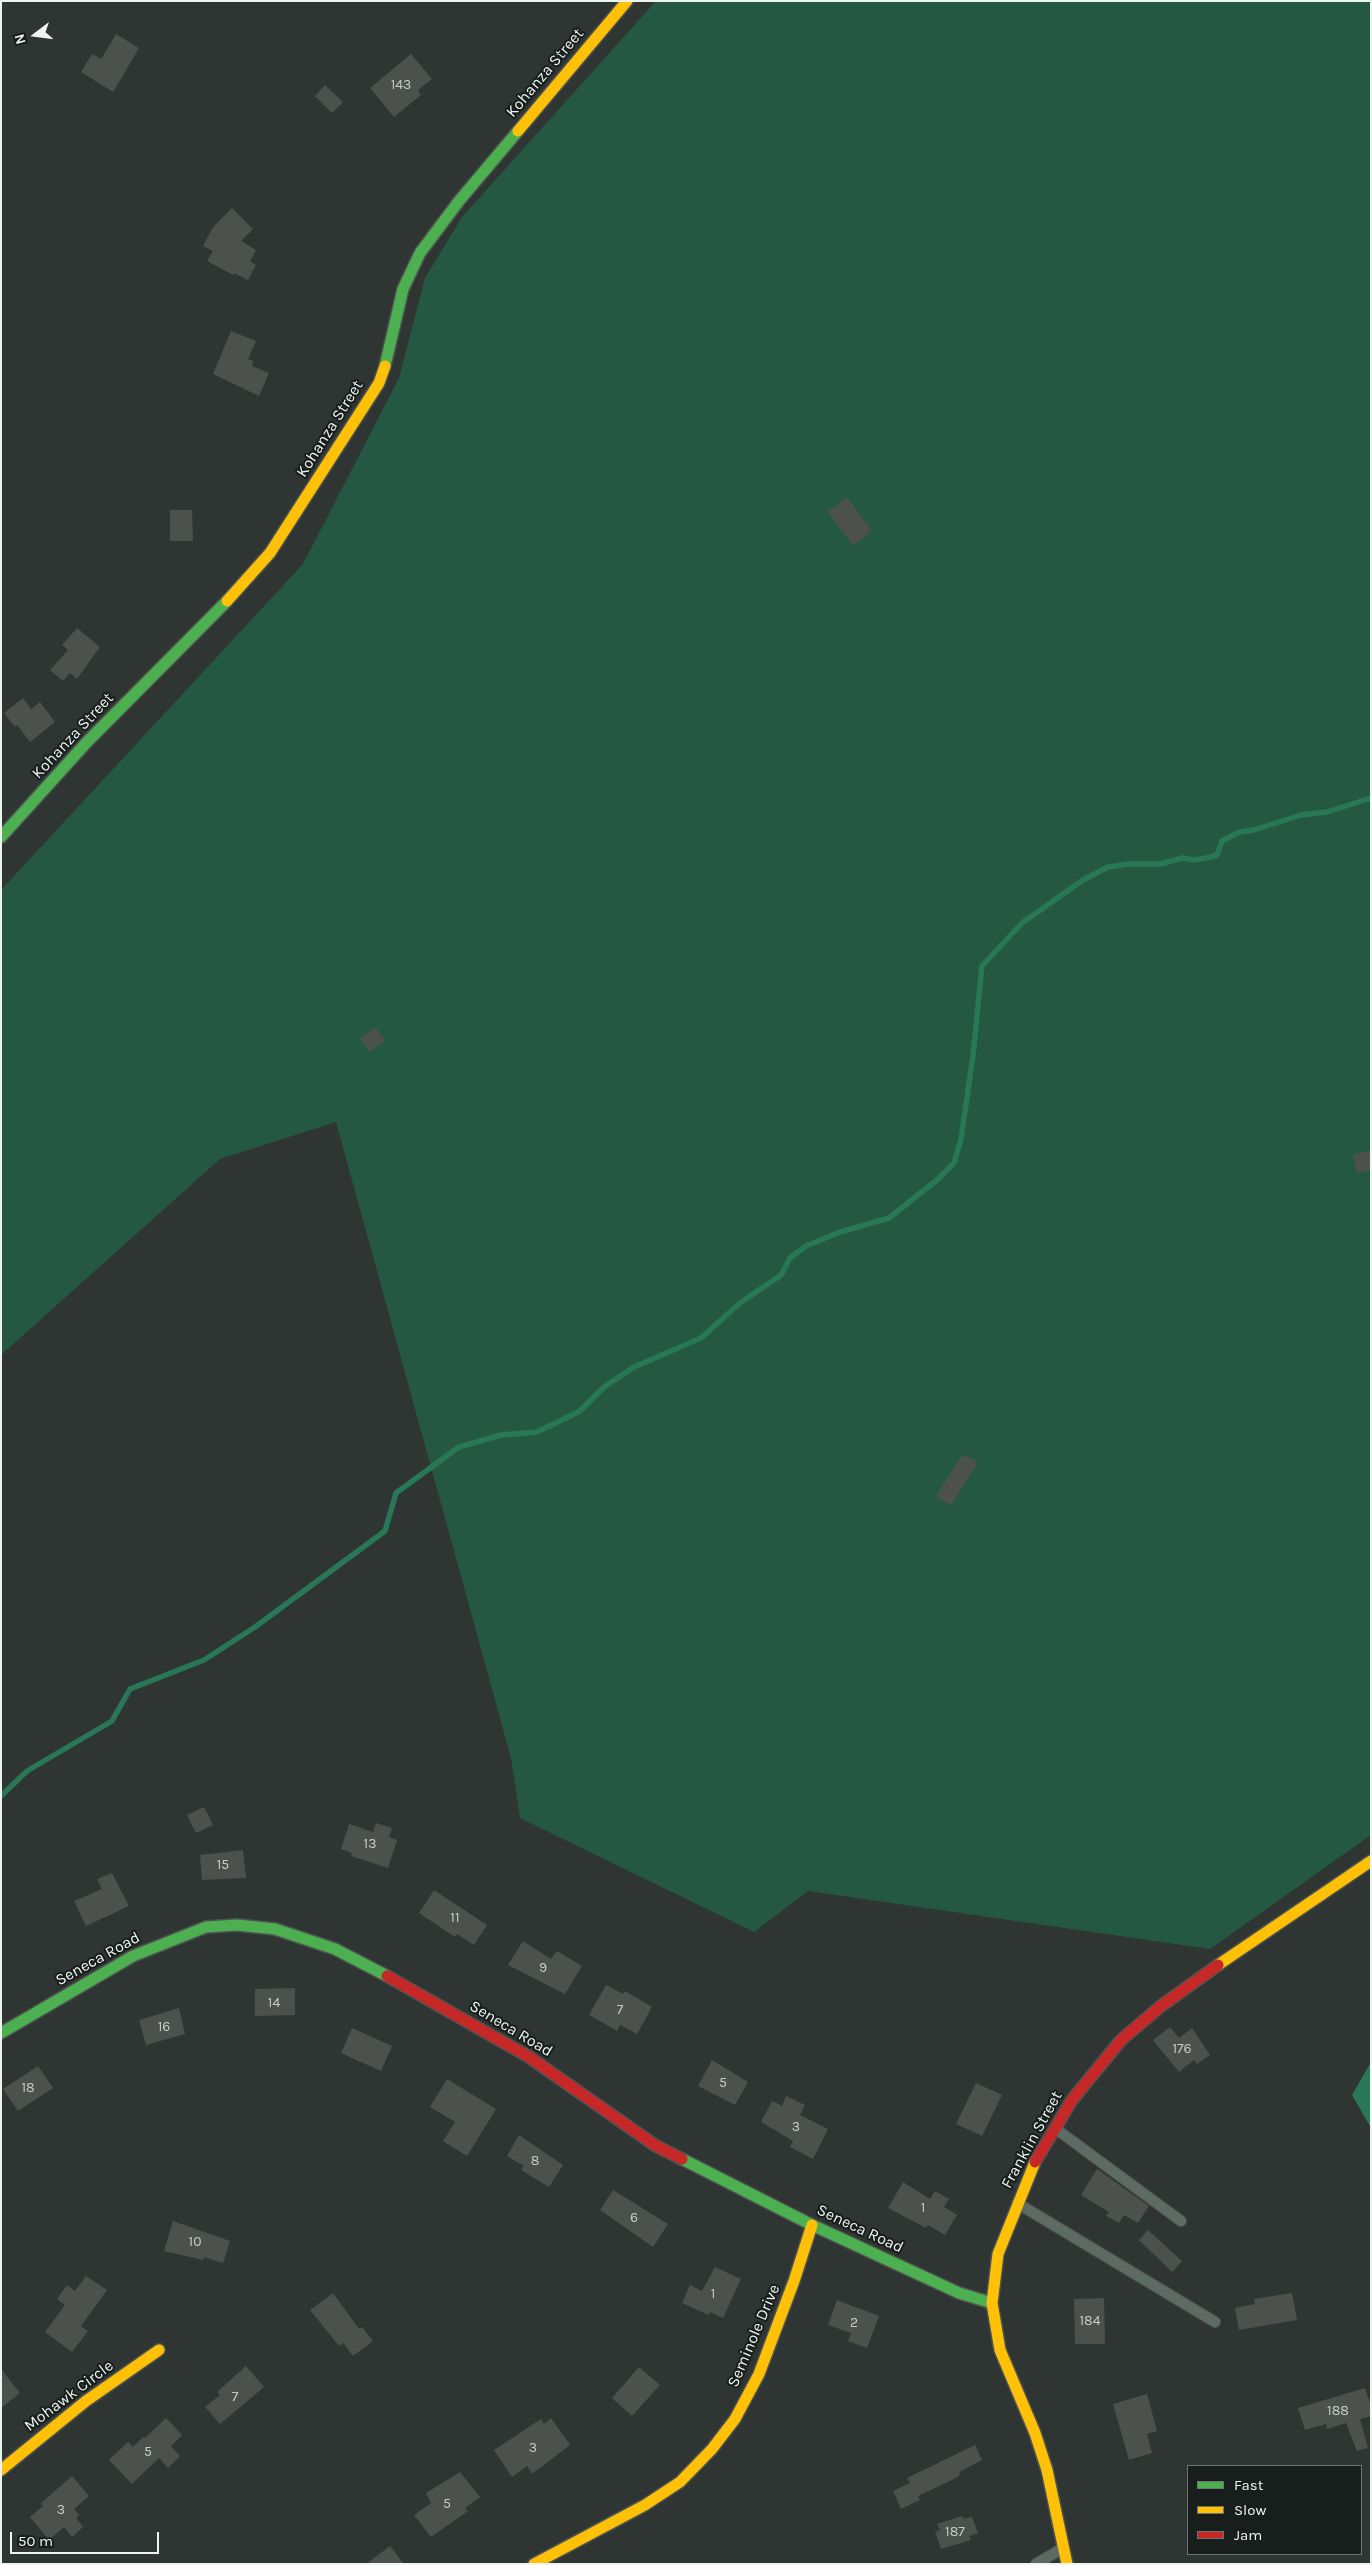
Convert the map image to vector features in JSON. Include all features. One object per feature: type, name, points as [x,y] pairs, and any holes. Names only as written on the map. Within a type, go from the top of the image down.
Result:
[{"type":"street","name":"Kohanza Street","points":[[1,837],[87,742],[233,595],[270,553],[379,383],[390,352],[403,290],[420,253],[459,201],[627,1]]},
{"type":"street","name":"Franklin Street","points":[[1067,2564],[1047,2470],[1035,2433],[1000,2350],[992,2303],[998,2254],[1016,2202],[1055,2128],[1084,2082],[1121,2040],[1139,2024],[1226,1959],[1371,1861]]},
{"type":"street","name":"Seneca Road","points":[[1,2034],[133,1956],[165,1942],[206,1927],[237,1925],[275,1929],[335,1949],[407,1986],[529,2056],[656,2146],[812,2225],[959,2293],[992,2303]]},
{"type":"street","name":"Seminole Drive","points":[[534,2564],[649,2502],[680,2482],[712,2449],[735,2419],[759,2374],[794,2281],[812,2225]]},
{"type":"street","name":"Mohawk Circle","points":[[1,2470],[86,2401],[159,2350]]},
{"type":"lane","points":[[1055,2128],[1181,2221]]},
{"type":"lane","points":[[1016,2202],[1215,2322]]},
{"type":"lane","points":[[1036,2564],[1064,2548]]},
{"type":"shaded area","points":[[656,1],[1371,1],[1371,1835],[1210,1949],[808,1891],[754,1932],[520,1818],[511,1758],[336,1122],[220,1159],[1,1355],[1,890],[303,564],[399,378],[425,278],[462,217]]},
{"type":"shaded area","points":[[1371,2062],[1371,2128],[1352,2095]]},
{"type":"building","points":[[116,34],[139,48],[113,92],[81,72],[92,54],[101,59]]},
{"type":"building","points":[[411,54],[432,79],[418,90],[421,95],[394,117],[370,88]]},
{"type":"building","points":[[325,85],[343,102],[332,113],[315,96]]},
{"type":"building","points":[[232,208],[253,229],[241,241],[256,250],[250,261],[256,265],[248,280],[234,273],[233,275],[207,261],[213,251],[203,246],[213,227]]},
{"type":"building","points":[[231,331],[256,341],[248,359],[253,361],[252,366],[269,373],[259,396],[213,374]]},
{"type":"building","points":[[847,497],[872,531],[853,546],[828,512]]},
{"type":"building","points":[[170,510],[192,510],[193,541],[170,541]]},
{"type":"building","points":[[77,628],[100,647],[77,679],[70,673],[63,681],[50,670],[68,650],[62,645]]},
{"type":"building","points":[[23,698],[31,709],[40,702],[55,722],[30,742],[17,725],[15,727],[4,713]]},
{"type":"building","points":[[375,1027],[385,1040],[370,1052],[360,1039]]},
{"type":"building","points":[[1371,1150],[1371,1170],[1357,1173],[1353,1155]]},
{"type":"building","points":[[963,1454],[978,1462],[951,1506],[936,1496]]},
{"type":"building","points":[[204,1807],[213,1825],[196,1833],[187,1815]]},
{"type":"building","points":[[376,1823],[392,1828],[389,1837],[397,1840],[388,1868],[351,1856],[352,1853],[341,1849],[349,1824],[373,1832]]},
{"type":"building","points":[[243,1850],[246,1878],[202,1880],[200,1855]]},
{"type":"building","points":[[112,1873],[129,1906],[86,1926],[74,1901],[102,1889],[97,1879]]},
{"type":"building","points":[[434,1890],[487,1925],[474,1945],[457,1934],[455,1937],[419,1913]]},
{"type":"building","points":[[523,1941],[551,1959],[557,1951],[582,1966],[565,1994],[508,1965]]},
{"type":"building","points":[[606,1985],[623,1994],[625,1991],[652,2007],[637,2034],[620,2025],[617,2031],[589,2015]]},
{"type":"building","points":[[295,1988],[295,2015],[255,2016],[255,1989]]},
{"type":"building","points":[[179,2008],[185,2034],[146,2045],[139,2020]]},
{"type":"building","points":[[1170,2027],[1179,2038],[1192,2028],[1210,2055],[1197,2064],[1194,2060],[1179,2072],[1153,2040]]},
{"type":"building","points":[[352,2028],[392,2046],[381,2071],[341,2053]]},
{"type":"building","points":[[712,2060],[748,2082],[735,2105],[698,2086]]},
{"type":"building","points":[[38,2066],[53,2088],[18,2111],[3,2089]]},
{"type":"building","points":[[447,2079],[496,2109],[467,2156],[443,2141],[455,2122],[430,2107]]},
{"type":"building","points":[[976,2083],[1002,2095],[982,2136],[956,2124]]},
{"type":"building","points":[[786,2096],[805,2105],[800,2115],[828,2129],[813,2159],[790,2147],[793,2141],[761,2122],[772,2101],[782,2106]]},
{"type":"building","points":[[519,2135],[563,2165],[549,2187],[521,2170],[524,2166],[507,2156]]},
{"type":"building","points":[[1097,2169],[1149,2206],[1138,2223],[1124,2215],[1119,2223],[1106,2216],[1109,2212],[1081,2195]]},
{"type":"building","points":[[903,2182],[930,2199],[935,2191],[949,2199],[944,2207],[957,2215],[945,2235],[928,2225],[926,2228],[888,2208]]},
{"type":"building","points":[[613,2190],[668,2224],[653,2247],[600,2210]]},
{"type":"building","points":[[173,2221],[230,2241],[223,2263],[204,2257],[203,2260],[164,2251]]},
{"type":"building","points":[[1148,2230],[1182,2261],[1172,2272],[1139,2240]]},
{"type":"building","points":[[715,2267],[741,2279],[723,2318],[710,2312],[709,2315],[682,2303],[690,2285],[702,2291]]},
{"type":"building","points":[[86,2276],[107,2290],[81,2326],[88,2331],[72,2352],[45,2332],[65,2305],[57,2299],[67,2285],[75,2291]]},
{"type":"building","points":[[333,2293],[359,2329],[362,2327],[373,2341],[353,2356],[343,2343],[339,2346],[310,2310]]},
{"type":"building","points":[[1292,2293],[1297,2320],[1239,2330],[1235,2308],[1255,2304],[1254,2299]]},
{"type":"building","points":[[1104,2298],[1105,2344],[1075,2344],[1074,2299]]},
{"type":"building","points":[[837,2300],[879,2316],[867,2348],[848,2341],[851,2333],[828,2325]]},
{"type":"building","points":[[246,2366],[264,2387],[220,2424],[205,2407],[220,2395],[217,2392]]},
{"type":"building","points":[[639,2367],[660,2385],[632,2416],[612,2398]]},
{"type":"building","points":[[1,2369],[20,2393],[1,2408]]},
{"type":"building","points":[[1365,2388],[1371,2406],[1371,2416],[1360,2419],[1368,2448],[1357,2451],[1346,2423],[1327,2429],[1326,2424],[1305,2430],[1298,2408]]},
{"type":"building","points":[[1147,2394],[1157,2431],[1147,2434],[1152,2453],[1129,2460],[1113,2404]]},
{"type":"building","points":[[166,2418],[182,2435],[171,2446],[180,2456],[168,2468],[159,2458],[132,2484],[109,2460],[128,2442],[133,2447]]},
{"type":"building","points":[[551,2418],[570,2445],[532,2474],[527,2466],[512,2477],[494,2450],[541,2419],[544,2424]]},
{"type":"building","points":[[975,2445],[982,2460],[959,2472],[960,2475],[952,2480],[918,2496],[920,2500],[901,2509],[893,2491],[910,2483],[907,2478]]},
{"type":"building","points":[[460,2472],[480,2497],[465,2508],[468,2511],[431,2537],[414,2515],[431,2503],[426,2493]]},
{"type":"building","points":[[72,2476],[89,2496],[74,2509],[79,2515],[76,2518],[83,2527],[72,2537],[64,2527],[49,2540],[30,2517],[43,2506],[41,2503]]},
{"type":"building","points":[[962,2516],[964,2519],[972,2517],[978,2533],[969,2536],[971,2540],[941,2549],[935,2532],[940,2530],[937,2524]]},
{"type":"building","points":[[390,2546],[404,2564],[366,2564]]},
{"type":"waterway","points":[[1,1796],[27,1771],[112,1721],[130,1689],[204,1660],[255,1627],[385,1531],[396,1493],[459,1447],[501,1435],[537,1432],[580,1411],[604,1387],[634,1367],[701,1338],[740,1303],[781,1275],[790,1258],[806,1246],[840,1232],[889,1218],[937,1180],[954,1163],[961,1139],[973,1056],[982,966],[1022,923],[1083,880],[1108,867],[1129,864],[1161,864],[1182,858],[1194,860],[1206,858],[1217,855],[1222,841],[1239,832],[1254,830],[1301,815],[1327,812],[1371,798]]},
{"type":"traffic: fast","points":[[385,366],[403,289],[420,253],[459,201],[518,131]]},
{"type":"traffic: fast","points":[[1,837],[87,742],[227,601]]},
{"type":"traffic: fast","points":[[1,2033],[133,1956],[206,1927],[237,1925],[275,1929],[335,1949],[387,1976]]},
{"type":"traffic: fast","points":[[682,2159],[812,2225],[959,2293],[992,2303]]},
{"type":"traffic: slow","points":[[518,131],[627,1]]},
{"type":"traffic: slow","points":[[227,601],[270,553],[379,383],[385,366]]},
{"type":"traffic: slow","points":[[1218,1965],[1371,1861]]},
{"type":"traffic: slow","points":[[1035,2162],[998,2254],[992,2303],[1000,2350],[1035,2433],[1047,2470],[1067,2564]]},
{"type":"traffic: slow","points":[[534,2564],[645,2505],[680,2482],[712,2449],[735,2419],[759,2374],[794,2281],[812,2225]]},
{"type":"traffic: slow","points":[[1,2470],[86,2401],[159,2350]]},
{"type":"traffic: jam","points":[[1035,2162],[1072,2100],[1121,2040],[1161,2006],[1218,1965]]},
{"type":"traffic: jam","points":[[387,1976],[529,2057],[656,2146],[682,2159]]}]
